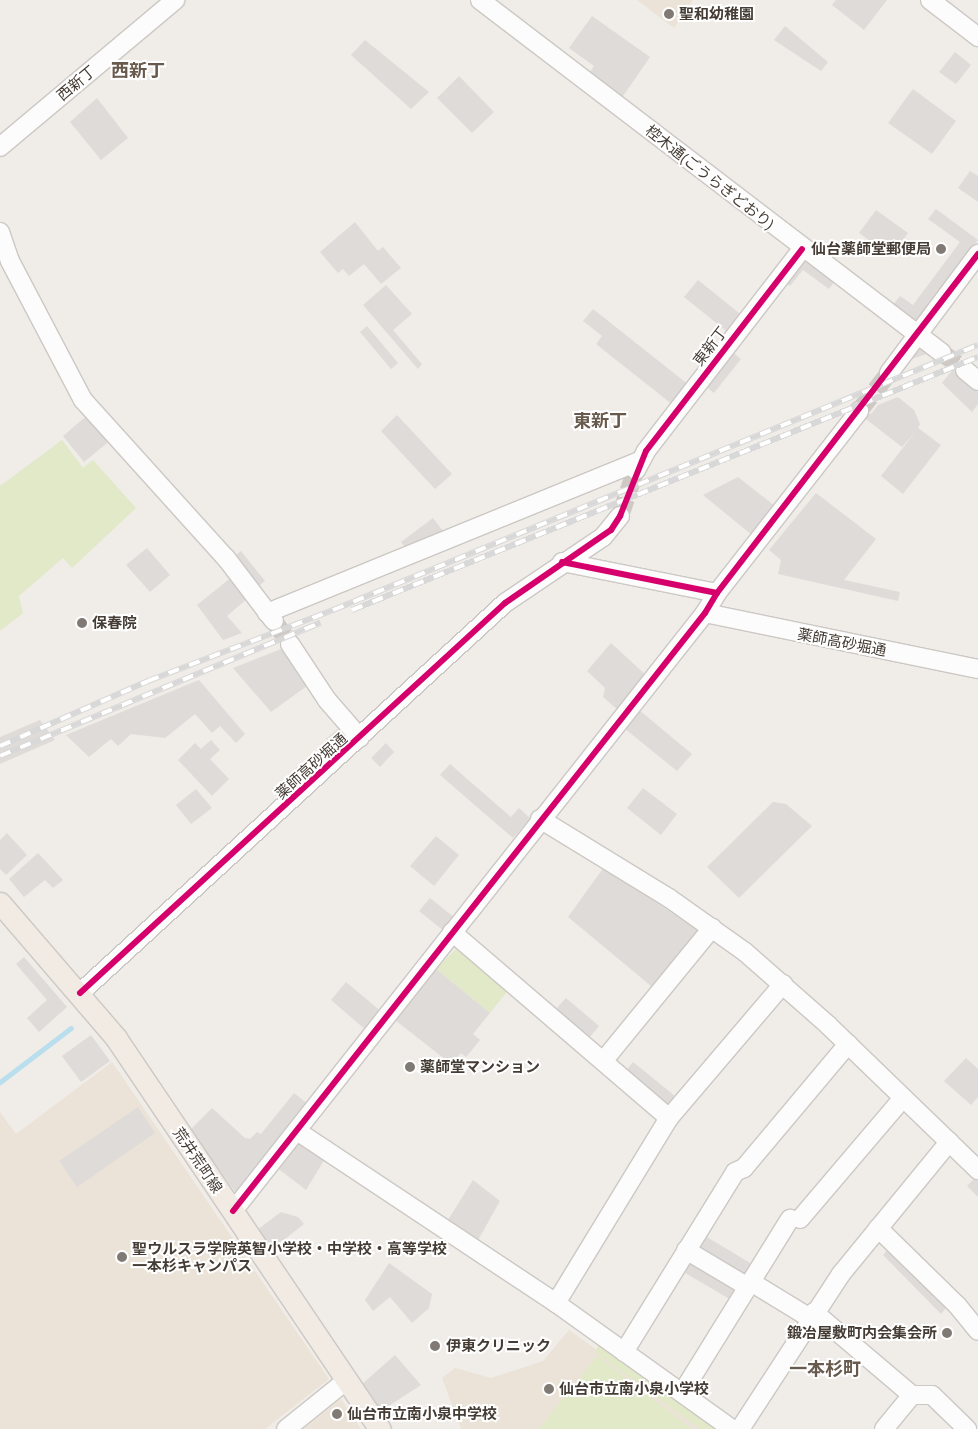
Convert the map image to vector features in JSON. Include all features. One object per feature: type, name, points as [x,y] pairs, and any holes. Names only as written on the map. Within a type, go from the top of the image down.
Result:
[{"type":"main road","name":"荒井荒町線","points":[[0,903],[80,993],[116,1038],[380,1429]]},
{"type":"street","name":"西新丁","points":[[0,147],[174,0]]},
{"type":"street","name":"椌木通(ごうらぎどおり)","points":[[480,0],[802,249],[942,352]]},
{"type":"street","points":[[930,0],[978,37]]},
{"type":"street","name":"東新丁","points":[[0,232],[10,261],[83,400],[226,558],[271,617],[637,467],[802,249]]},
{"type":"street","points":[[888,373],[978,254]]},
{"type":"street","points":[[233,1211],[540,820],[706,613],[717,593],[859,411]]},
{"type":"street","name":"薬師高砂堀通","points":[[80,993],[505,603],[562,562],[603,537],[620,516]]},
{"type":"street","points":[[562,562],[717,593]]},
{"type":"street","name":"薬師高砂堀通","points":[[706,613],[978,669]]},
{"type":"street","points":[[290,644],[327,700],[360,738]]},
{"type":"street","points":[[540,820],[712,928],[783,984],[978,1170]]},
{"type":"street","points":[[604,1060],[712,928]]},
{"type":"street","points":[[452,932],[604,1060],[669,1118]]},
{"type":"street","points":[[556,1303],[669,1118],[783,984]]},
{"type":"street","points":[[624,1352],[735,1172],[744,1168],[848,1044]]},
{"type":"street","points":[[682,1392],[749,1284],[795,1219],[902,1098]]},
{"type":"street","points":[[296,1131],[556,1303],[732,1429]]},
{"type":"street","points":[[740,1429],[812,1315],[878,1228],[950,1142]]},
{"type":"street","points":[[878,1228],[958,1305],[978,1331]]},
{"type":"street","points":[[686,1250],[812,1315],[912,1395],[932,1395],[967,1429]]},
{"type":"street","points":[[286,1429],[347,1380]]},
{"type":"street","points":[[884,1429],[912,1395]]},
{"type":"shaded area","name":"聖和幼稚園","points":[[637,0],[693,0],[674,28]]},
{"type":"shaded area","points":[[836,0],[887,0],[864,30],[832,5]]},
{"type":"shaded area","points":[[592,16],[650,57],[621,99],[588,75],[594,66],[569,48]]},
{"type":"shaded area","points":[[785,26],[828,62],[821,71],[774,40]]},
{"type":"shaded area","points":[[365,40],[429,92],[411,109],[351,55]]},
{"type":"shaded area","points":[[955,52],[971,65],[956,84],[939,72]]},
{"type":"shaded area","points":[[459,76],[494,112],[472,133],[437,98]]},
{"type":"shaded area","points":[[913,89],[956,121],[932,154],[888,123]]},
{"type":"shaded area","points":[[97,98],[128,138],[101,160],[70,122]]},
{"type":"shaded area","points":[[970,171],[978,176],[978,202],[958,188]]},
{"type":"shaded area","points":[[936,209],[978,240],[915,324],[891,307],[900,296],[913,305],[960,242],[928,219]]},
{"type":"shaded area","points":[[876,210],[908,233],[891,256],[859,233]]},
{"type":"shaded area","points":[[355,222],[378,251],[383,247],[401,268],[381,284],[364,264],[349,276],[343,269],[338,273],[320,252]]},
{"type":"shaded area","points":[[799,255],[834,282],[829,289],[803,270],[790,286],[781,279]]},
{"type":"shaded area","points":[[698,280],[744,317],[730,334],[684,297]]},
{"type":"shaded area","points":[[386,285],[412,314],[393,330],[422,364],[418,369],[363,305]]},
{"type":"shaded area","points":[[593,309],[689,385],[673,405],[596,344],[602,336],[583,321]]},
{"type":"shaded area","points":[[367,326],[398,363],[391,369],[360,332]]},
{"type":"shaded area","points":[[921,342],[932,352],[898,364]]},
{"type":"shaded area","points":[[730,350],[741,359],[714,393],[705,386]]},
{"type":"shaded area","points":[[954,368],[978,386],[978,404],[972,412],[942,383]]},
{"type":"shaded area","points":[[898,397],[914,410],[920,424],[918,428],[941,445],[903,494],[881,476],[916,431],[902,447],[862,416],[872,413],[878,405]]},
{"type":"shaded area","points":[[90,413],[112,439],[84,462],[63,436]]},
{"type":"shaded area","points":[[397,415],[452,474],[435,489],[381,431]]},
{"type":"shaded area","points":[[738,477],[775,506],[752,535],[703,495]]},
{"type":"shaded area","points":[[816,493],[876,539],[844,580],[900,592],[898,601],[778,574],[781,560],[769,550]]},
{"type":"shaded area","points":[[433,518],[443,531],[405,547],[401,542]]},
{"type":"shaded area","points":[[147,548],[170,575],[150,592],[126,565]]},
{"type":"shaded area","points":[[241,551],[265,581],[256,588],[232,558]]},
{"type":"shaded area","points":[[233,576],[249,597],[227,616],[242,633],[223,640],[197,605]]},
{"type":"shaded area","points":[[611,643],[648,677],[619,711],[603,697],[605,688],[587,671]]},
{"type":"shaded area","points":[[286,647],[311,683],[271,712],[233,668]]},
{"type":"shaded area","points":[[199,680],[245,734],[236,743],[220,726],[212,733],[195,714],[165,738],[131,734],[118,746],[111,739],[89,757],[66,735]]},
{"type":"shaded area","points":[[639,710],[692,754],[677,771],[624,728]]},
{"type":"shaded area","points":[[40,720],[55,740],[0,764],[0,737]]},
{"type":"shaded area","points":[[342,725],[350,735],[334,749],[326,739]]},
{"type":"shaded area","points":[[211,740],[220,750],[210,759],[229,779],[212,796],[178,760],[195,743],[201,749]]},
{"type":"shaded area","points":[[386,743],[394,752],[380,767],[371,758]]},
{"type":"shaded area","points":[[450,764],[511,817],[519,808],[530,818],[513,838],[440,775]]},
{"type":"shaded area","points":[[297,767],[305,776],[279,799],[271,790]]},
{"type":"shaded area","points":[[643,788],[677,814],[661,835],[627,808]]},
{"type":"shaded area","points":[[196,789],[212,808],[191,824],[176,805]]},
{"type":"shaded area","points":[[773,802],[786,804],[812,826],[739,898],[707,867]]},
{"type":"shaded area","points":[[7,833],[27,855],[6,875],[0,869],[0,840]]},
{"type":"shaded area","points":[[436,836],[459,855],[434,886],[410,866]]},
{"type":"shaded area","points":[[38,853],[63,880],[53,888],[45,880],[24,897],[9,879]]},
{"type":"shaded area","points":[[604,867],[699,931],[651,986],[568,917]]},
{"type":"shaded area","points":[[430,898],[455,918],[444,931],[419,911]]},
{"type":"shaded area","points":[[24,957],[67,1007],[39,1032],[27,1018],[47,1000],[16,964]]},
{"type":"shaded area","points":[[436,969],[490,1013],[473,1034],[480,1040],[466,1057],[461,1053],[451,1064],[395,1020]]},
{"type":"shaded area","points":[[346,982],[383,1013],[367,1031],[331,1000]]},
{"type":"shaded area","points":[[566,998],[599,1026],[590,1037],[556,1009]]},
{"type":"shaded area","points":[[91,1035],[110,1061],[81,1082],[62,1056]]},
{"type":"shaded area","points":[[966,1058],[978,1069],[978,1097],[971,1105],[944,1081]]},
{"type":"shaded area","name":"聖ウルスラ学院英智小学校・中学校・高等学校 一本杉キャンパス","points":[[112,1062],[329,1379],[265,1429],[0,1429],[0,1112],[16,1134]]},
{"type":"shaded area","points":[[633,1062],[675,1096],[667,1106],[625,1072]]},
{"type":"shaded area","points":[[294,1093],[309,1105],[236,1193],[190,1130],[212,1108],[245,1138],[250,1139],[257,1132],[261,1134]]},
{"type":"shaded area","points":[[138,1107],[155,1133],[77,1187],[59,1161]]},
{"type":"shaded area","points":[[299,1139],[326,1157],[306,1190],[276,1167]]},
{"type":"shaded area","points":[[975,1178],[978,1181],[978,1197],[967,1186]]},
{"type":"shaded area","points":[[473,1180],[500,1201],[477,1242],[446,1223]]},
{"type":"shaded area","points":[[281,1212],[298,1217],[304,1224],[271,1250],[257,1230]]},
{"type":"shaded area","points":[[702,1234],[755,1266],[747,1279],[694,1248]]},
{"type":"shaded area","points":[[888,1249],[946,1308],[941,1314],[883,1255]]},
{"type":"shaded area","points":[[688,1256],[741,1288],[733,1301],[680,1270]]},
{"type":"shaded area","points":[[389,1263],[432,1294],[429,1308],[412,1323],[390,1297],[373,1311],[365,1300]]},
{"type":"shaded area","name":"仙台市立南小泉小学校","points":[[569,1330],[707,1429],[461,1429],[442,1378],[455,1368],[491,1378],[543,1361]]},
{"type":"shaded area","points":[[395,1355],[421,1385],[381,1411],[362,1384]]},
{"type":"shaded area","name":"仙台市立南小泉中学校","points":[[341,1399],[361,1429],[303,1429]]},
{"type":"green space","points":[[62,440],[83,468],[93,460],[136,508],[72,568],[63,558],[19,596],[23,613],[0,631],[0,486]]},
{"type":"green space","points":[[458,947],[509,989],[490,1013],[436,969]]},
{"type":"green space","points":[[600,1343],[717,1429],[700,1429],[595,1352]]},
{"type":"green space","points":[[597,1356],[692,1429],[539,1429]]},
{"type":"waterway","points":[[0,1082],[71,1028]]},
{"type":"tunnel","points":[[942,353],[965,370]]},
{"type":"tunnel","points":[[859,411],[889,373]]},
{"type":"tunnel","points":[[620,516],[634,475]]},
{"type":"tunnel","points":[[274,621],[290,644]]},
{"type":"railway","points":[[0,746],[148,681],[333,610],[978,345]]},
{"type":"railway","points":[[352,610],[978,357]]},
{"type":"railway","points":[[0,756],[320,623]]},
{"type":"cycle path","points":[[80,993],[505,603],[611,530],[620,516],[646,451],[802,249]]},
{"type":"cycle path","points":[[233,1211],[705,613],[717,593],[978,254]]},
{"type":"cycle path","points":[[562,562],[717,593]]},
{"type":"place","name":"聖和幼稚園","points":[[669,14]]},
{"type":"place","name":"仙台薬師堂郵便局","points":[[941,249]]},
{"type":"place","name":"保春院","points":[[82,623]]},
{"type":"place","name":"薬師堂マンション","points":[[410,1067]]},
{"type":"place","name":"聖ウルスラ学院英智小学校・中学校・高等学校 一本杉キャンパス","points":[[122,1257]]},
{"type":"place","name":"鍛冶屋敷町内会集会所","points":[[947,1333]]},
{"type":"place","name":"伊東クリニック","points":[[435,1346]]},
{"type":"place","name":"仙台市立南小泉小学校","points":[[549,1389]]},
{"type":"place","name":"仙台市立南小泉中学校","points":[[337,1414]]},
{"type":"district","name":"西新丁","points":[[138,71]]},
{"type":"district","name":"東新丁","points":[[600,421]]},
{"type":"district","name":"一本杉町","points":[[825,1369]]}]
